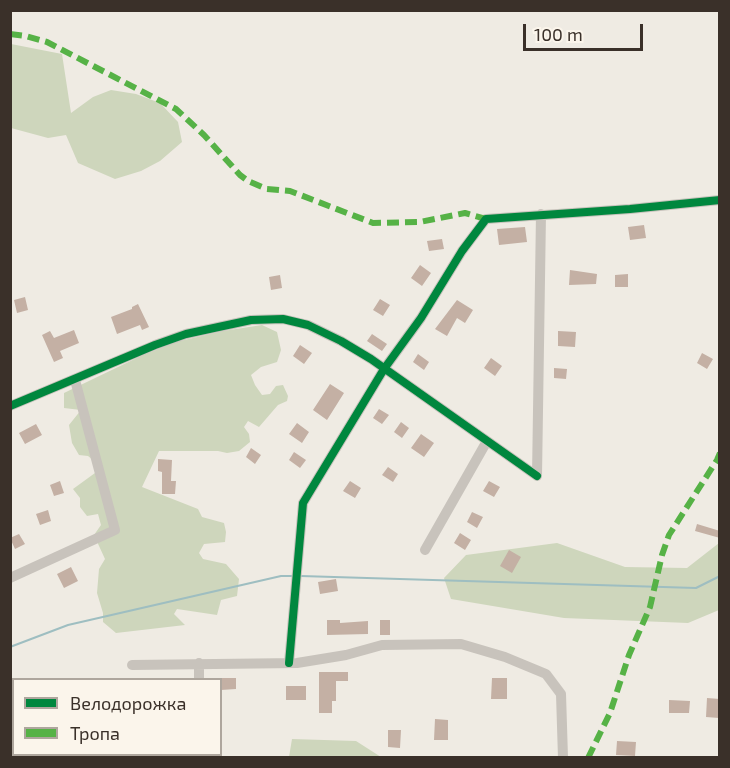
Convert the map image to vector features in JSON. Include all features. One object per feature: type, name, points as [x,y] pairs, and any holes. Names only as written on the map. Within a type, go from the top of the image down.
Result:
[{"type":"street","points":[[290,663],[303,503],[384,369],[421,318],[462,251],[486,219],[720,200]]},
{"type":"street","points":[[10,406],[186,334],[251,320],[283,319],[308,325],[341,341],[537,476],[541,214]]},
{"type":"street","points":[[10,578],[115,530],[75,380]]},
{"type":"street","points":[[425,549],[487,441]]},
{"type":"street","points":[[132,665],[290,663],[346,655],[382,645],[461,644],[505,657],[546,674],[561,694],[563,758]]},
{"type":"street","points":[[199,663],[199,678]]},
{"type":"green space","points":[[11,44],[62,54],[71,113],[93,97],[111,90],[136,94],[160,103],[178,122],[182,142],[160,161],[141,171],[115,179],[78,163],[66,135],[48,138],[11,128]]},
{"type":"green space","points":[[262,325],[277,332],[281,350],[277,362],[261,367],[251,375],[262,395],[270,394],[276,386],[283,385],[288,396],[287,401],[278,405],[259,427],[248,421],[244,427],[249,434],[250,442],[239,451],[227,453],[159,451],[142,487],[198,509],[202,517],[224,523],[225,542],[204,544],[199,553],[203,559],[226,564],[239,579],[237,596],[221,600],[217,615],[177,609],[174,614],[185,625],[116,633],[103,622],[103,613],[97,593],[99,569],[105,559],[94,535],[101,525],[98,514],[87,516],[80,507],[80,498],[73,489],[95,473],[98,464],[88,456],[79,455],[72,443],[69,425],[81,410],[64,408],[64,393],[145,354],[180,341]]},
{"type":"green space","points":[[557,543],[625,567],[687,568],[719,543],[719,610],[688,623],[564,618],[451,599],[444,578],[466,555]]},
{"type":"green space","points":[[292,739],[356,741],[381,757],[289,757]]},
{"type":"building","points":[[644,225],[646,238],[630,240],[628,227]]},
{"type":"building","points":[[525,227],[527,242],[499,245],[497,229]]},
{"type":"building","points":[[442,239],[444,249],[429,251],[427,241]]},
{"type":"building","points":[[420,265],[431,273],[422,286],[411,278]]},
{"type":"building","points":[[570,270],[597,274],[596,284],[569,285]]},
{"type":"building","points":[[628,274],[628,287],[615,287],[615,275]]},
{"type":"building","points":[[280,275],[282,288],[271,290],[269,277]]},
{"type":"building","points":[[25,297],[28,310],[17,313],[14,300]]},
{"type":"building","points":[[380,299],[390,305],[383,316],[373,310]]},
{"type":"building","points":[[457,300],[473,310],[465,323],[457,318],[447,336],[435,329]]},
{"type":"building","points":[[138,304],[149,327],[142,330],[140,325],[117,334],[111,317],[132,309]]},
{"type":"building","points":[[74,330],[79,343],[60,351],[63,358],[54,362],[42,335],[50,331],[54,338]]},
{"type":"building","points":[[558,331],[576,332],[575,347],[558,346]]},
{"type":"building","points":[[372,334],[387,344],[382,351],[367,341]]},
{"type":"building","points":[[300,345],[312,353],[304,364],[293,356]]},
{"type":"building","points":[[702,353],[713,359],[707,369],[697,363]]},
{"type":"building","points":[[418,354],[429,362],[424,370],[413,362]]},
{"type":"building","points":[[491,358],[502,366],[495,376],[484,368]]},
{"type":"building","points":[[554,368],[567,369],[566,379],[554,378]]},
{"type":"building","points":[[330,384],[344,393],[327,420],[313,410]]},
{"type":"building","points":[[379,409],[389,415],[382,424],[373,418]]},
{"type":"building","points":[[401,422],[409,428],[402,438],[394,432]]},
{"type":"building","points":[[297,423],[309,432],[302,443],[289,434]]},
{"type":"building","points":[[36,424],[42,435],[25,444],[19,433]]},
{"type":"building","points":[[421,434],[434,443],[424,457],[411,448]]},
{"type":"building","points":[[251,448],[261,455],[255,464],[246,457]]},
{"type":"building","points":[[294,452],[306,460],[300,468],[289,460]]},
{"type":"building","points":[[158,459],[172,460],[171,481],[176,481],[175,494],[162,494],[162,472],[158,471]]},
{"type":"building","points":[[388,467],[398,474],[393,482],[382,475]]},
{"type":"building","points":[[60,481],[64,493],[54,496],[50,485]]},
{"type":"building","points":[[350,481],[361,488],[355,498],[343,491]]},
{"type":"building","points":[[489,481],[500,487],[494,497],[483,491]]},
{"type":"building","points":[[48,510],[51,521],[40,525],[36,514]]},
{"type":"building","points":[[472,512],[483,517],[477,528],[467,522]]},
{"type":"building","points":[[697,524],[720,531],[720,538],[695,531]]},
{"type":"building","points":[[460,533],[471,540],[465,550],[454,543]]},
{"type":"building","points":[[19,534],[25,544],[15,549],[10,538]]},
{"type":"building","points":[[509,550],[521,557],[512,573],[500,566]]},
{"type":"building","points":[[71,567],[78,581],[64,588],[57,574]]},
{"type":"building","points":[[336,579],[338,591],[320,594],[318,582]]},
{"type":"building","points":[[327,620],[340,620],[340,623],[368,621],[368,634],[327,635]]},
{"type":"building","points":[[380,620],[390,620],[390,635],[380,635]]},
{"type":"building","points":[[319,672],[348,672],[348,681],[336,681],[336,701],[332,701],[332,713],[319,713]]},
{"type":"building","points":[[222,678],[236,678],[236,689],[222,690]]},
{"type":"building","points":[[492,678],[507,678],[507,699],[491,699]]},
{"type":"building","points":[[286,686],[306,686],[306,700],[286,700]]},
{"type":"building","points":[[707,698],[720,699],[719,718],[706,717]]},
{"type":"building","points":[[669,700],[690,701],[689,713],[669,713]]},
{"type":"building","points":[[435,719],[448,720],[448,740],[434,740]]},
{"type":"building","points":[[388,730],[401,730],[400,748],[388,747]]},
{"type":"building","points":[[617,741],[636,742],[635,756],[616,755]]},
{"type":"waterway","points":[[10,647],[68,625],[281,576],[292,576]]},
{"type":"waterway","points":[[301,576],[696,588],[720,576]]},
{"type":"marked path","points":[[10,34],[47,42],[176,109],[204,135],[240,175],[267,189],[290,191],[373,223],[420,222],[465,213],[486,219]]},
{"type":"marked path","points":[[588,758],[610,713],[629,655],[650,607],[669,535],[720,453]]},
{"type":"cycle path","points":[[289,663],[303,503],[384,369],[421,318],[462,251],[486,219],[720,200]]},
{"type":"cycle path","points":[[10,406],[186,334],[251,320],[283,319],[308,325],[371,359],[537,476]]}]
